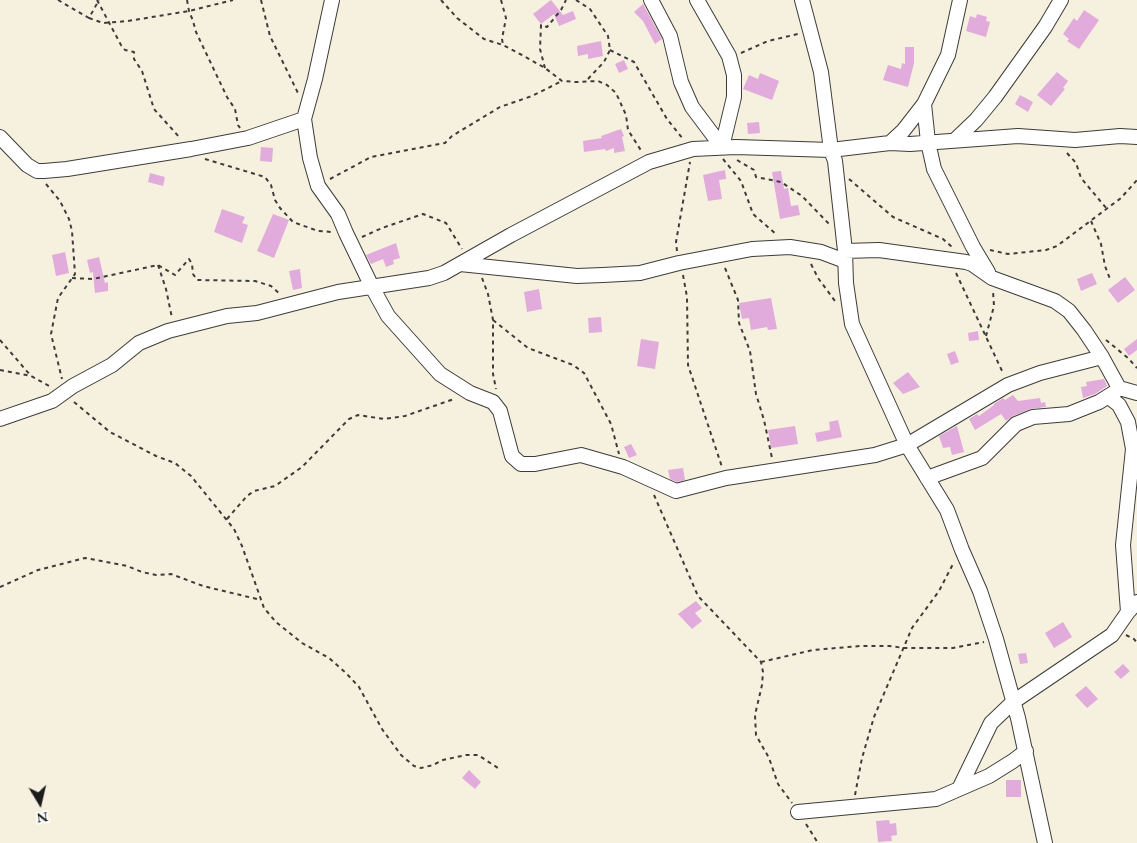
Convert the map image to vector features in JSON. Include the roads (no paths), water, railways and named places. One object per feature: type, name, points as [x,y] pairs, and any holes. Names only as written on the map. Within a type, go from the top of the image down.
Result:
[{"type":"street","points":[[332,0],[315,79],[305,115],[310,158],[318,186],[338,214],[372,287],[388,316],[440,374],[470,392],[493,402],[500,411],[512,456],[521,464],[535,464],[581,455],[623,467],[676,491],[726,478],[875,455],[907,445],[1008,384],[1040,373],[1102,357]]},
{"type":"street","points":[[651,0],[670,36],[682,82],[692,107],[720,147]]},
{"type":"street","points":[[697,0],[729,56],[734,74],[734,97],[720,147]]},
{"type":"street","points":[[802,0],[821,72],[831,150],[836,168],[846,283],[852,324],[907,445],[947,510],[980,591],[996,639],[1026,750],[1046,843]]},
{"type":"street","points":[[890,143],[903,131],[924,104],[948,55],[960,0]]},
{"type":"street","points":[[956,139],[976,120],[995,97],[1045,27],[1061,0]]},
{"type":"street","points":[[924,104],[928,142],[934,169],[973,247],[991,278]]},
{"type":"street","points":[[0,137],[27,165],[37,171],[67,169],[248,138],[305,115]]},
{"type":"street","points":[[0,419],[52,401],[64,392],[112,365],[140,343],[174,330],[227,316],[257,313],[338,292],[429,278],[444,273],[468,263],[649,162],[693,149],[720,147],[831,150],[890,143],[1018,136],[1075,140],[1120,136],[1137,137]]},
{"type":"street","points":[[468,263],[577,276],[640,273],[679,263],[752,249],[790,247],[845,256],[879,250],[966,262],[972,264],[991,278],[1055,301],[1069,311],[1102,357],[1118,405],[1128,422],[1133,449],[1123,545],[1132,607],[1112,635],[1013,702],[991,723],[959,789]]},
{"type":"street","points":[[927,478],[982,458],[1016,424],[1033,418],[1069,414],[1114,392],[1137,393]]},
{"type":"street","points":[[798,812],[936,799],[989,776],[1014,761],[1026,750]]}]
